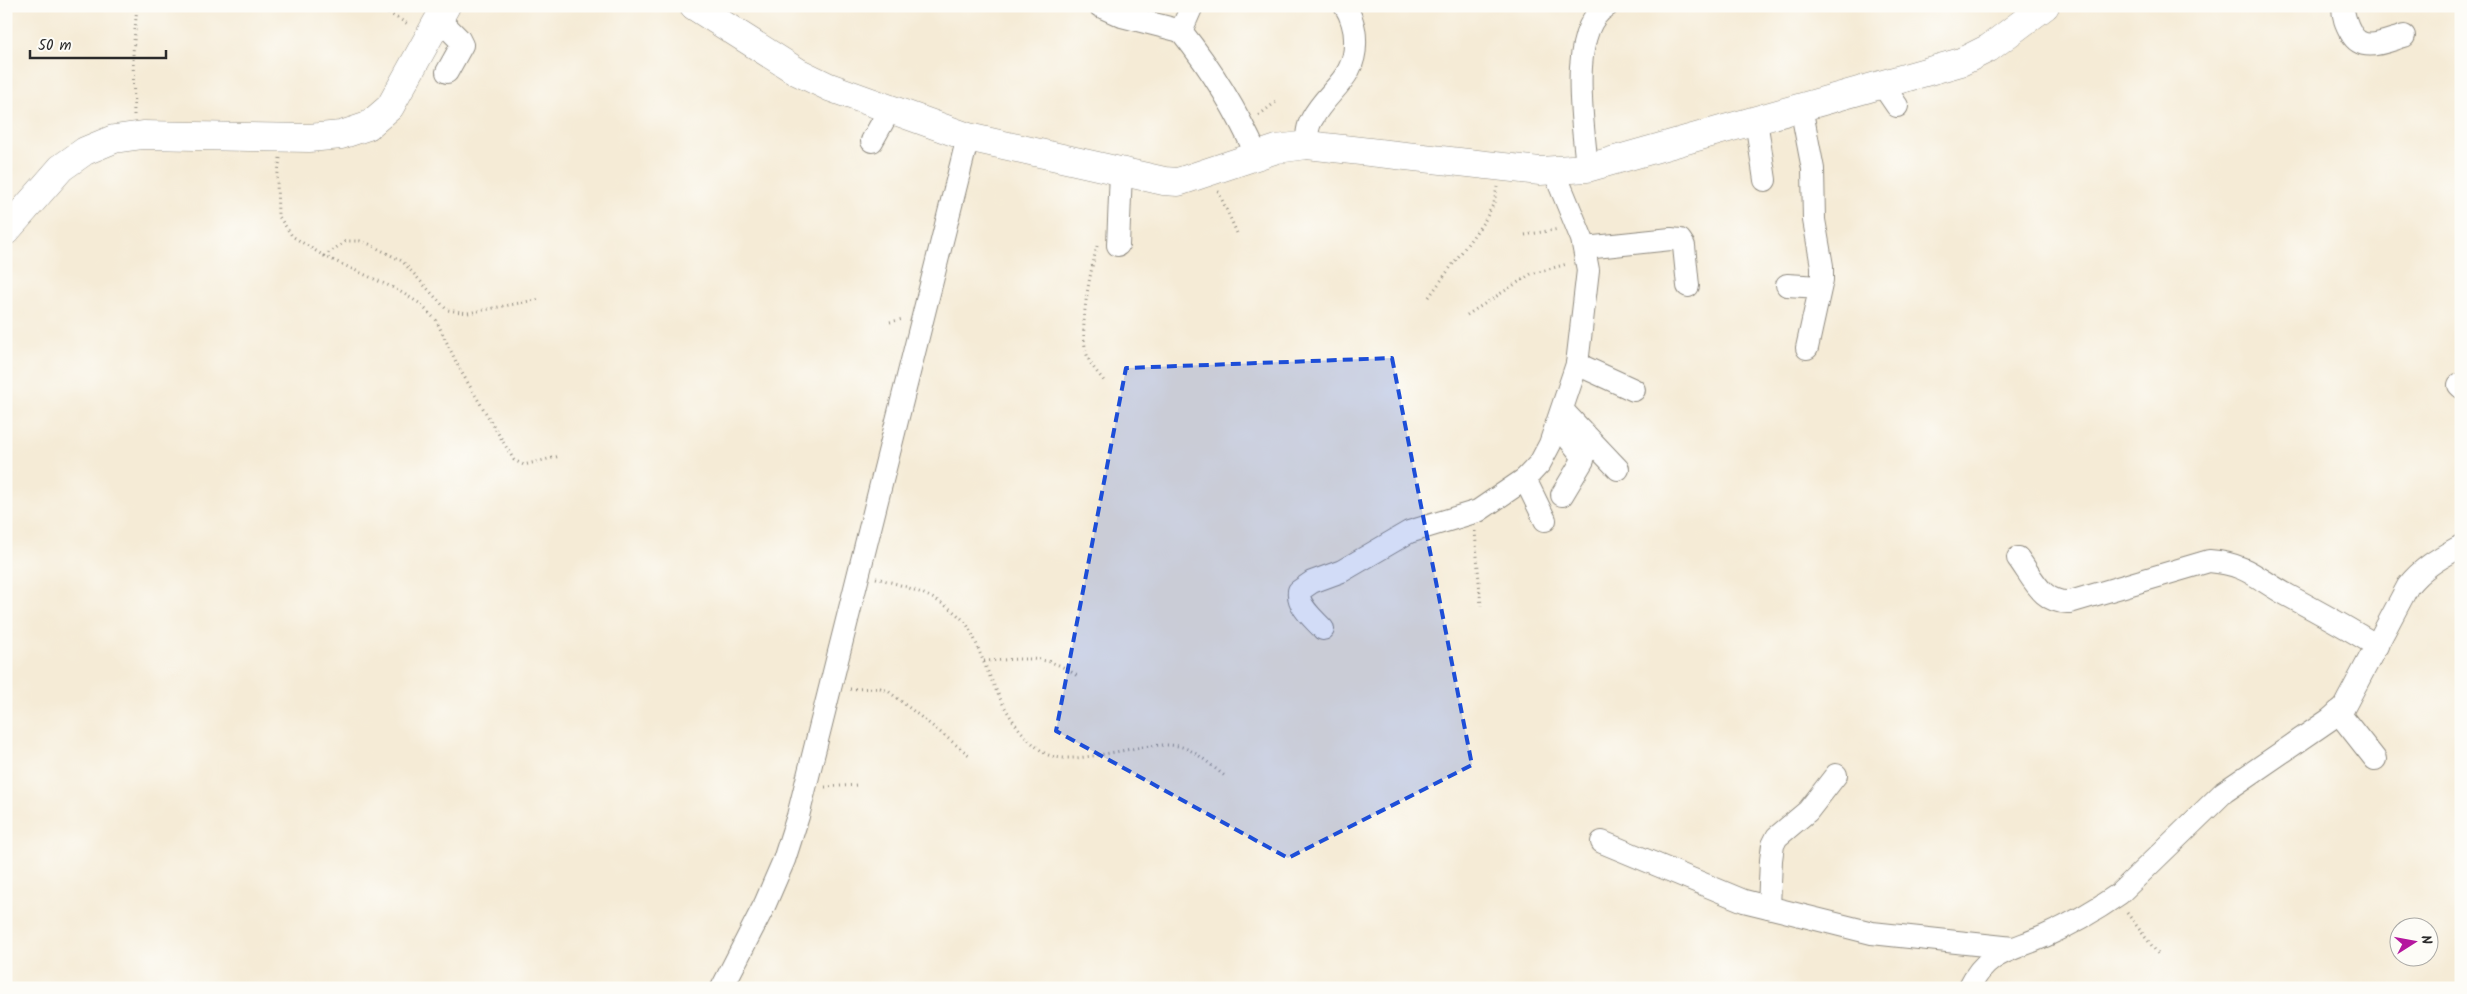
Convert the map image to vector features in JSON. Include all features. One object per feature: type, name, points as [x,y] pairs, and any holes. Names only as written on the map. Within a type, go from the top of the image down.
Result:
[{"type":"main road","points":[[694,6],[798,72],[829,87],[968,137],[1121,172],[1178,182],[1277,149],[1307,145],[1502,167],[1554,171],[1587,168],[1801,107],[1890,95],[1989,48],[2045,6]]},
{"type":"main road","points":[[6,231],[61,168],[85,152],[114,139],[134,136],[309,138],[341,135],[368,126],[390,107],[439,20]]},
{"type":"street","points":[[1100,6],[1122,16],[1181,31],[1200,55],[1221,87],[1257,156]]},
{"type":"street","points":[[1181,31],[1192,6]]},
{"type":"street","points":[[1307,145],[1308,129],[1313,117],[1349,73],[1356,52],[1355,31],[1345,6]]},
{"type":"street","points":[[1587,168],[1580,77],[1584,42],[1592,21],[1607,6]]},
{"type":"street","points":[[2343,6],[2344,21],[2355,40],[2361,44],[2369,45],[2404,36]]},
{"type":"street","points":[[439,20],[459,39],[462,45],[447,72]]},
{"type":"street","points":[[1801,107],[1813,169],[1814,220],[1822,266],[1820,287],[1808,348]]},
{"type":"street","points":[[872,141],[890,109]]},
{"type":"street","points":[[1756,120],[1765,180]]},
{"type":"street","points":[[722,988],[784,860],[805,789],[968,137]]},
{"type":"street","points":[[1323,629],[1301,604],[1298,591],[1304,586],[1342,571],[1409,532],[1473,513],[1525,479],[1540,463],[1550,444],[1577,364],[1587,279],[1586,254],[1554,171]]},
{"type":"street","points":[[1108,245],[1121,172]]},
{"type":"street","points":[[1586,254],[1671,239],[1680,240],[1684,246],[1688,286]]},
{"type":"street","points":[[1787,285],[1820,287]]},
{"type":"street","points":[[1577,364],[1634,390]]},
{"type":"street","points":[[1560,417],[1618,469]]},
{"type":"street","points":[[1560,417],[1581,454],[1582,460],[1562,495]]},
{"type":"street","points":[[1525,479],[1545,520]]},
{"type":"street","points":[[1969,988],[1977,971],[1990,959],[2046,935],[2115,896],[2224,792],[2338,712],[2353,693],[2408,586],[2419,573],[2461,546]]},
{"type":"street","points":[[2018,558],[2045,596],[2058,603],[2070,602],[2209,561],[2226,562],[2248,569],[2290,597],[2377,646]]},
{"type":"street","points":[[2338,712],[2375,759]]},
{"type":"street","points":[[1769,907],[1773,845],[1781,832],[1808,811],[1836,775]]},
{"type":"street","points":[[1602,842],[1744,901],[1872,933],[2013,948]]},
{"type":"path","points":[[134,136],[133,53],[137,6]]},
{"type":"path","points":[[375,6],[439,20]]},
{"type":"path","points":[[282,138],[277,180],[278,215],[292,236],[324,256],[396,289],[419,303],[436,320],[460,368],[514,460],[524,464],[560,456]]},
{"type":"path","points":[[1429,298],[1485,220],[1494,204],[1502,167]]},
{"type":"path","points":[[1210,172],[1236,233]]},
{"type":"path","points":[[1525,235],[1576,226]]},
{"type":"path","points":[[324,256],[346,241],[360,241],[369,244],[402,261],[447,310],[468,313],[540,299]]},
{"type":"path","points":[[1104,381],[1086,353],[1084,335],[1091,273],[1108,245]]},
{"type":"path","points":[[1467,315],[1531,274],[1586,254]]},
{"type":"path","points":[[1473,513],[1480,606]]},
{"type":"path","points":[[858,573],[918,591],[944,604],[962,619],[972,634],[1010,718],[1031,742],[1045,754],[1065,757],[1092,756],[1172,745],[1192,752],[1225,776]]},
{"type":"path","points":[[984,661],[1051,661],[1062,665],[1077,676]]},
{"type":"path","points":[[829,690],[880,688],[888,691],[969,755]]},
{"type":"path","points":[[805,789],[857,785]]},
{"type":"path","points":[[2115,896],[2158,954]]},
{"type":"highlighted area","points":[[1392,358],[1472,765],[1288,858],[1056,731],[1126,368]]}]
